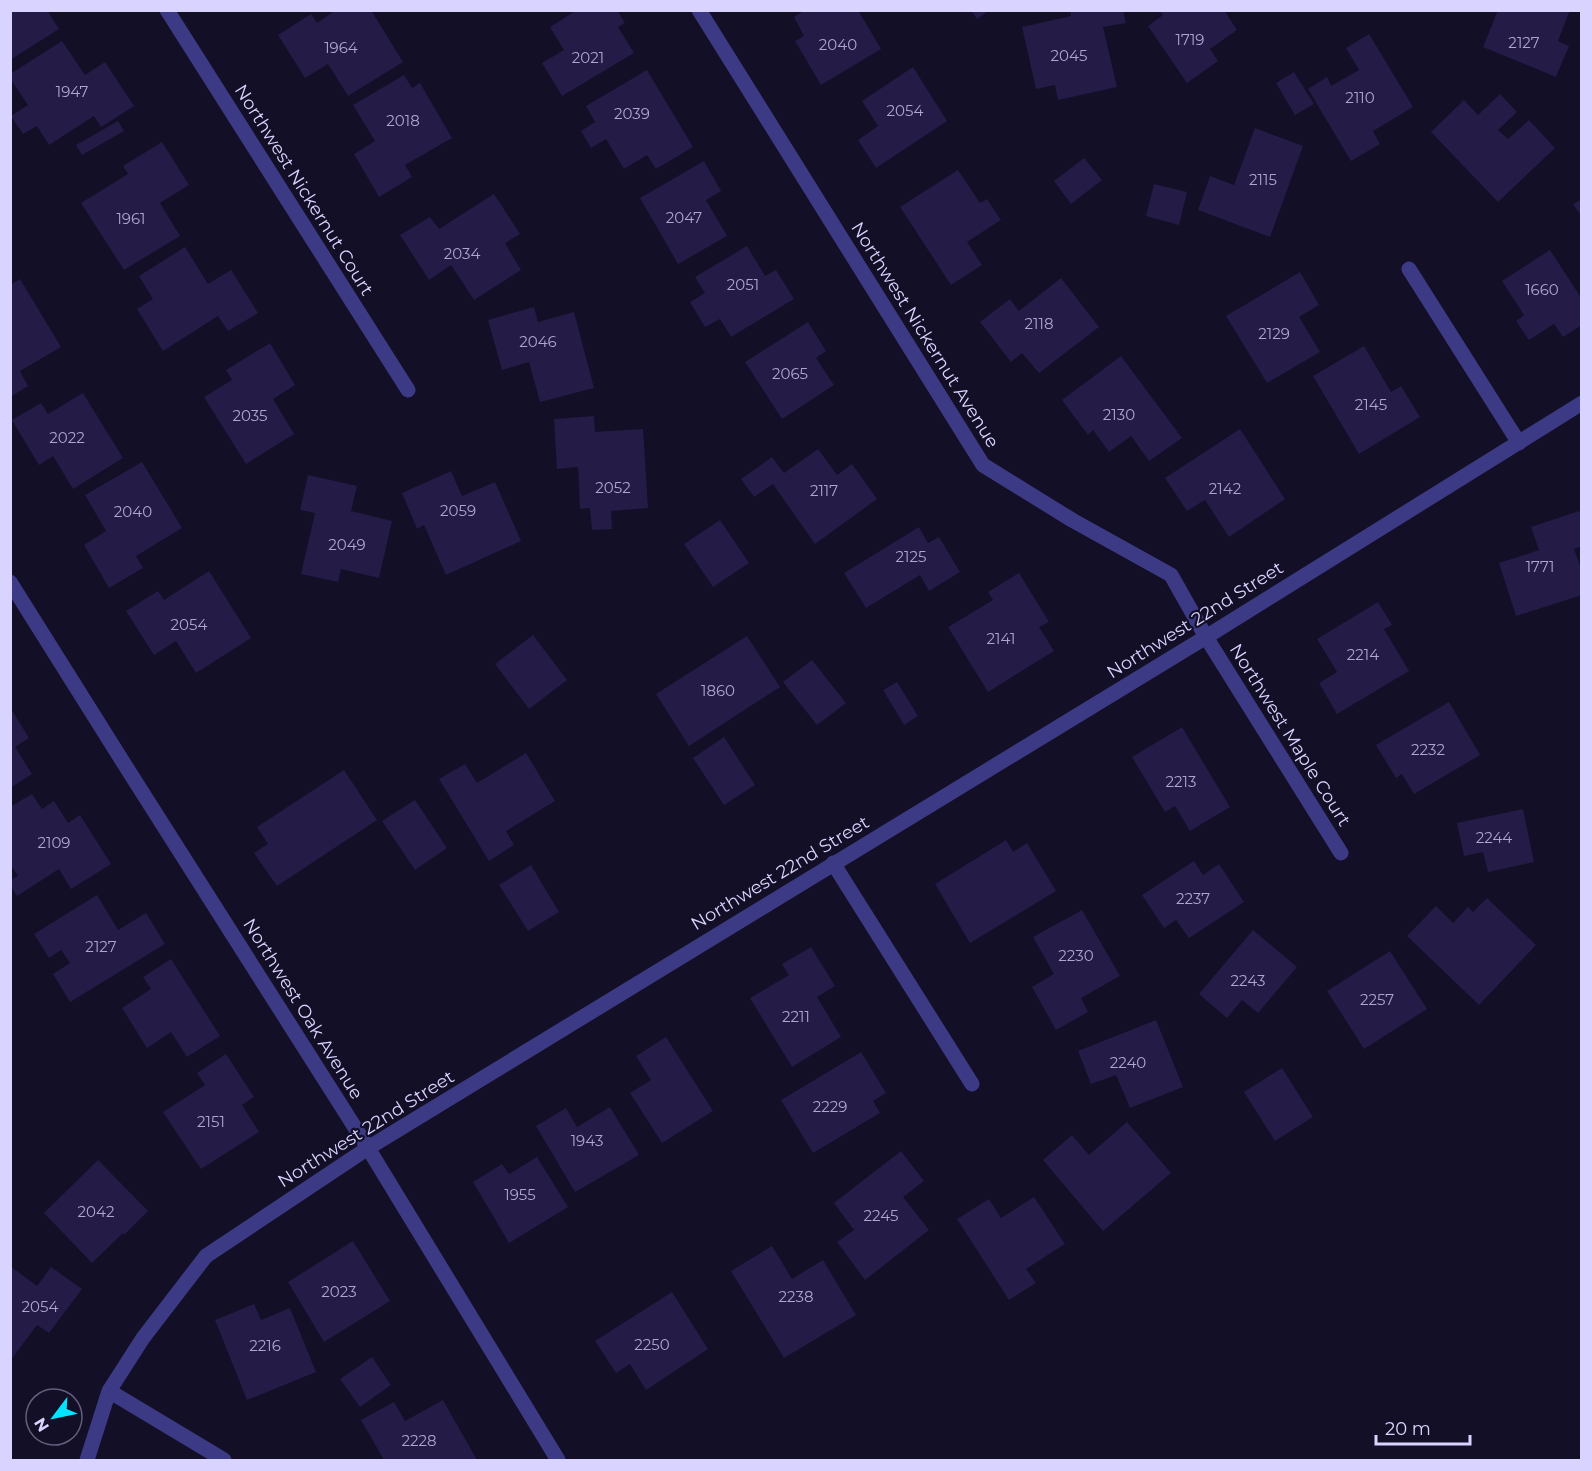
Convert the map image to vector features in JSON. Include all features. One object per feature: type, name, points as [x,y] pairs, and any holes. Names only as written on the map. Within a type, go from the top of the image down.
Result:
[{"type":"street","name":"Northwest Nickernut Court","points":[[167,10],[408,390]]},
{"type":"street","name":"Northwest Nickernut Avenue","points":[[699,10],[983,465],[1072,520],[1171,575],[1206,637]]},
{"type":"street","points":[[1409,269],[1519,443]]},
{"type":"street","name":"Northwest 22nd Street","points":[[87,1461],[109,1391],[143,1338],[207,1256],[368,1148],[1206,637],[1581,404]]},
{"type":"street","name":"Northwest Oak Avenue","points":[[10,582],[368,1148],[558,1461]]},
{"type":"street","name":"Northwest Maple Court","points":[[1206,637],[1341,853]]},
{"type":"street","points":[[833,863],[972,1084]]},
{"type":"street","points":[[109,1391],[224,1461]]},
{"type":"building","points":[[10,10],[47,10],[59,29],[10,60]]},
{"type":"building","points":[[336,10],[371,10],[403,62],[348,96],[328,64],[305,78],[278,35],[311,14],[317,23]]},
{"type":"building","points":[[577,10],[617,10],[625,23],[618,27],[634,53],[562,96],[542,63],[564,50],[550,27]]},
{"type":"building","points":[[805,10],[858,10],[881,49],[821,85],[795,41],[804,36],[794,17]]},
{"type":"building","points":[[971,10],[990,10],[977,19]]},
{"type":"building","points":[[1070,10],[1123,10],[1126,23],[1103,27],[1117,87],[1058,100],[1055,85],[1036,89],[1022,27],[1071,16]]},
{"type":"building","points":[[1159,10],[1224,10],[1237,30],[1210,49],[1218,61],[1187,83],[1148,26],[1163,15]]},
{"type":"building","points":[[1498,10],[1570,10],[1558,41],[1569,46],[1556,77],[1483,47]]},
{"type":"building","points":[[1369,34],[1413,107],[1373,131],[1380,144],[1351,161],[1308,89],[1327,77],[1331,86],[1359,70],[1346,48]]},
{"type":"building","points":[[62,41],[85,75],[105,62],[134,106],[101,127],[94,116],[49,145],[37,126],[23,134],[11,116],[28,105],[10,78],[10,74]]},
{"type":"building","points":[[913,67],[947,121],[876,168],[858,140],[878,126],[862,101]]},
{"type":"building","points":[[647,70],[693,147],[656,169],[647,155],[624,169],[606,139],[591,148],[581,131],[595,122],[586,106]]},
{"type":"building","points":[[1294,72],[1314,104],[1295,115],[1276,83]]},
{"type":"building","points":[[404,75],[412,88],[420,83],[452,138],[405,165],[412,177],[379,197],[354,154],[375,141],[353,105]]},
{"type":"building","points":[[1500,94],[1517,112],[1498,130],[1508,139],[1529,120],[1555,148],[1498,202],[1431,132],[1464,100],[1478,115]]},
{"type":"building","points":[[118,121],[124,131],[82,155],[76,145]]},
{"type":"building","points":[[1255,128],[1303,146],[1270,237],[1198,210],[1210,176],[1234,185]]},
{"type":"building","points":[[162,142],[189,185],[160,203],[180,236],[124,270],[81,203],[128,174],[123,166]]},
{"type":"building","points":[[1084,158],[1102,180],[1071,204],[1054,181]]},
{"type":"building","points":[[704,161],[721,191],[706,200],[727,236],[678,264],[640,198]]},
{"type":"building","points":[[958,170],[980,203],[987,199],[1001,220],[967,242],[982,265],[951,285],[900,207]]},
{"type":"building","points":[[1154,184],[1187,192],[1179,225],[1146,216]]},
{"type":"building","points":[[494,194],[520,234],[505,243],[521,270],[474,300],[451,265],[429,280],[400,235],[430,217],[439,229]]},
{"type":"building","points":[[1582,199],[1582,217],[1573,204]]},
{"type":"building","points":[[747,246],[765,276],[776,270],[794,299],[731,337],[720,319],[705,327],[690,302],[705,293],[695,277]]},
{"type":"building","points":[[185,247],[208,284],[231,270],[258,313],[228,331],[218,316],[163,351],[137,309],[153,299],[139,276]]},
{"type":"building","points":[[1550,250],[1582,299],[1582,325],[1563,337],[1554,324],[1529,340],[1516,321],[1524,315],[1502,281]]},
{"type":"building","points":[[1300,272],[1319,305],[1299,317],[1320,352],[1267,383],[1226,316]]},
{"type":"building","points":[[1061,278],[1099,327],[1039,373],[1022,353],[1011,362],[980,322],[1010,299],[1019,311]]},
{"type":"building","points":[[20,279],[61,347],[20,371],[28,386],[10,397],[10,285]]},
{"type":"building","points":[[534,307],[538,322],[574,312],[594,388],[540,402],[529,362],[502,370],[488,320]]},
{"type":"building","points":[[808,322],[826,351],[816,358],[834,385],[782,419],[745,362]]},
{"type":"building","points":[[270,343],[295,385],[273,399],[294,434],[246,464],[204,397],[232,380],[226,370]]},
{"type":"building","points":[[1364,346],[1391,392],[1401,386],[1420,417],[1359,454],[1313,376]]},
{"type":"building","points":[[1121,356],[1182,438],[1149,461],[1131,436],[1109,452],[1093,430],[1088,435],[1062,400]]},
{"type":"building","points":[[83,393],[123,458],[73,489],[53,456],[39,465],[12,420],[41,403],[48,414]]},
{"type":"building","points":[[594,416],[595,432],[643,429],[648,508],[611,511],[612,529],[592,530],[590,508],[580,509],[578,467],[557,469],[554,419]]},
{"type":"building","points":[[1240,429],[1285,499],[1229,537],[1205,500],[1187,511],[1165,478]]},
{"type":"building","points":[[818,449],[837,475],[852,464],[877,499],[815,544],[773,484],[754,497],[741,479],[772,457],[784,473]]},
{"type":"building","points":[[142,462],[182,528],[136,556],[143,568],[109,588],[84,545],[106,531],[85,495]]},
{"type":"building","points":[[451,471],[462,496],[495,482],[521,541],[446,575],[424,525],[417,529],[402,493]]},
{"type":"building","points":[[308,475],[357,486],[351,511],[392,521],[379,578],[341,569],[338,582],[301,574],[315,513],[300,510]]},
{"type":"building","points":[[1579,511],[1582,518],[1582,546],[1574,549],[1582,571],[1582,595],[1516,616],[1499,563],[1539,550],[1531,527]]},
{"type":"building","points":[[720,520],[749,563],[713,587],[684,544]]},
{"type":"building","points":[[919,527],[928,543],[939,537],[960,572],[929,591],[920,575],[866,608],[844,573]]},
{"type":"building","points":[[209,571],[251,638],[196,673],[176,641],[154,655],[126,611],[158,591],[164,600]]},
{"type":"building","points":[[1019,573],[1049,622],[1039,627],[1054,651],[988,692],[948,627],[993,600],[988,592]]},
{"type":"building","points":[[1378,602],[1392,625],[1384,629],[1409,671],[1337,714],[1319,683],[1337,672],[1317,639]]},
{"type":"building","points":[[533,635],[567,680],[529,709],[495,664]]},
{"type":"building","points":[[747,636],[780,687],[689,746],[656,694]]},
{"type":"building","points":[[812,660],[846,703],[817,725],[783,682]]},
{"type":"building","points":[[897,682],[918,716],[904,725],[883,690]]},
{"type":"building","points":[[1449,702],[1480,755],[1414,794],[1402,774],[1396,778],[1376,745]]},
{"type":"building","points":[[10,707],[29,738],[15,747],[32,774],[10,788]]},
{"type":"building","points":[[1182,727],[1230,807],[1190,831],[1175,806],[1165,812],[1132,757]]},
{"type":"building","points":[[724,737],[755,785],[724,805],[693,758]]},
{"type":"building","points":[[526,753],[555,801],[506,831],[514,845],[489,861],[439,779],[465,764],[477,783]]},
{"type":"building","points":[[344,770],[377,820],[277,886],[254,853],[268,844],[257,827]]},
{"type":"building","points":[[32,794],[42,809],[54,801],[68,823],[80,815],[111,864],[71,889],[59,869],[17,896],[10,885],[10,880],[18,876],[10,864],[10,807]]},
{"type":"building","points":[[415,800],[447,848],[415,870],[382,821]]},
{"type":"building","points":[[1523,809],[1534,862],[1488,872],[1483,852],[1464,856],[1457,823]]},
{"type":"building","points":[[1006,840],[1013,852],[1027,843],[1056,891],[970,943],[935,884]]},
{"type":"building","points":[[1194,861],[1203,875],[1219,864],[1244,902],[1189,938],[1176,920],[1164,928],[1142,895]]},
{"type":"building","points":[[531,865],[559,912],[528,931],[499,885]]},
{"type":"building","points":[[97,895],[118,930],[146,913],[165,944],[70,1002],[53,974],[70,963],[61,950],[49,958],[34,934]]},
{"type":"building","points":[[1487,898],[1536,945],[1479,1005],[1407,936],[1436,906],[1453,923],[1468,907],[1473,912]]},
{"type":"building","points":[[1082,910],[1120,976],[1081,998],[1088,1012],[1056,1030],[1032,987],[1054,974],[1033,937]]},
{"type":"building","points":[[1253,930],[1297,967],[1258,1013],[1242,1000],[1227,1018],[1199,994]]},
{"type":"building","points":[[811,947],[835,986],[817,997],[841,1037],[792,1067],[750,998],[789,975],[782,964]]},
{"type":"building","points":[[1390,951],[1427,1009],[1364,1049],[1327,991]]},
{"type":"building","points":[[171,959],[220,1036],[187,1057],[171,1032],[147,1048],[122,1008],[151,989],[143,977]]},
{"type":"building","points":[[1156,1020],[1183,1087],[1130,1108],[1116,1075],[1091,1084],[1078,1051]]},
{"type":"building","points":[[666,1037],[713,1111],[662,1143],[630,1093],[651,1080],[636,1056]]},
{"type":"building","points":[[861,1052],[886,1093],[873,1101],[880,1113],[813,1153],[781,1100]]},
{"type":"building","points":[[226,1054],[254,1097],[242,1105],[259,1132],[201,1169],[163,1112],[205,1085],[197,1073]]},
{"type":"building","points":[[1282,1068],[1313,1117],[1275,1141],[1244,1092]]},
{"type":"building","points":[[610,1107],[639,1155],[575,1192],[536,1126],[566,1108],[577,1127]]},
{"type":"building","points":[[1127,1122],[1171,1173],[1103,1231],[1043,1160],[1072,1135],[1089,1155]]},
{"type":"building","points":[[901,1151],[924,1181],[903,1197],[929,1230],[865,1280],[837,1242],[854,1230],[834,1203]]},
{"type":"building","points":[[537,1157],[568,1207],[509,1243],[473,1182],[502,1164],[509,1174]]},
{"type":"building","points":[[98,1160],[148,1211],[92,1263],[44,1213]]},
{"type":"building","points":[[1034,1197],[1065,1244],[1026,1269],[1036,1283],[1009,1300],[957,1219],[989,1199],[1001,1218]]},
{"type":"building","points":[[353,1241],[390,1301],[324,1342],[288,1282]]},
{"type":"building","points":[[772,1246],[792,1279],[823,1260],[856,1315],[784,1358],[731,1271]]},
{"type":"building","points":[[10,1266],[37,1286],[51,1267],[82,1289],[49,1333],[37,1325],[10,1361]]},
{"type":"building","points":[[672,1292],[708,1349],[646,1390],[630,1364],[616,1373],[595,1341]]},
{"type":"building","points":[[254,1304],[261,1320],[290,1308],[316,1372],[247,1400],[215,1320]]},
{"type":"building","points":[[372,1357],[391,1385],[360,1407],[340,1379]]},
{"type":"building","points":[[443,1400],[477,1460],[384,1460],[361,1420],[394,1402],[405,1421]]}]
